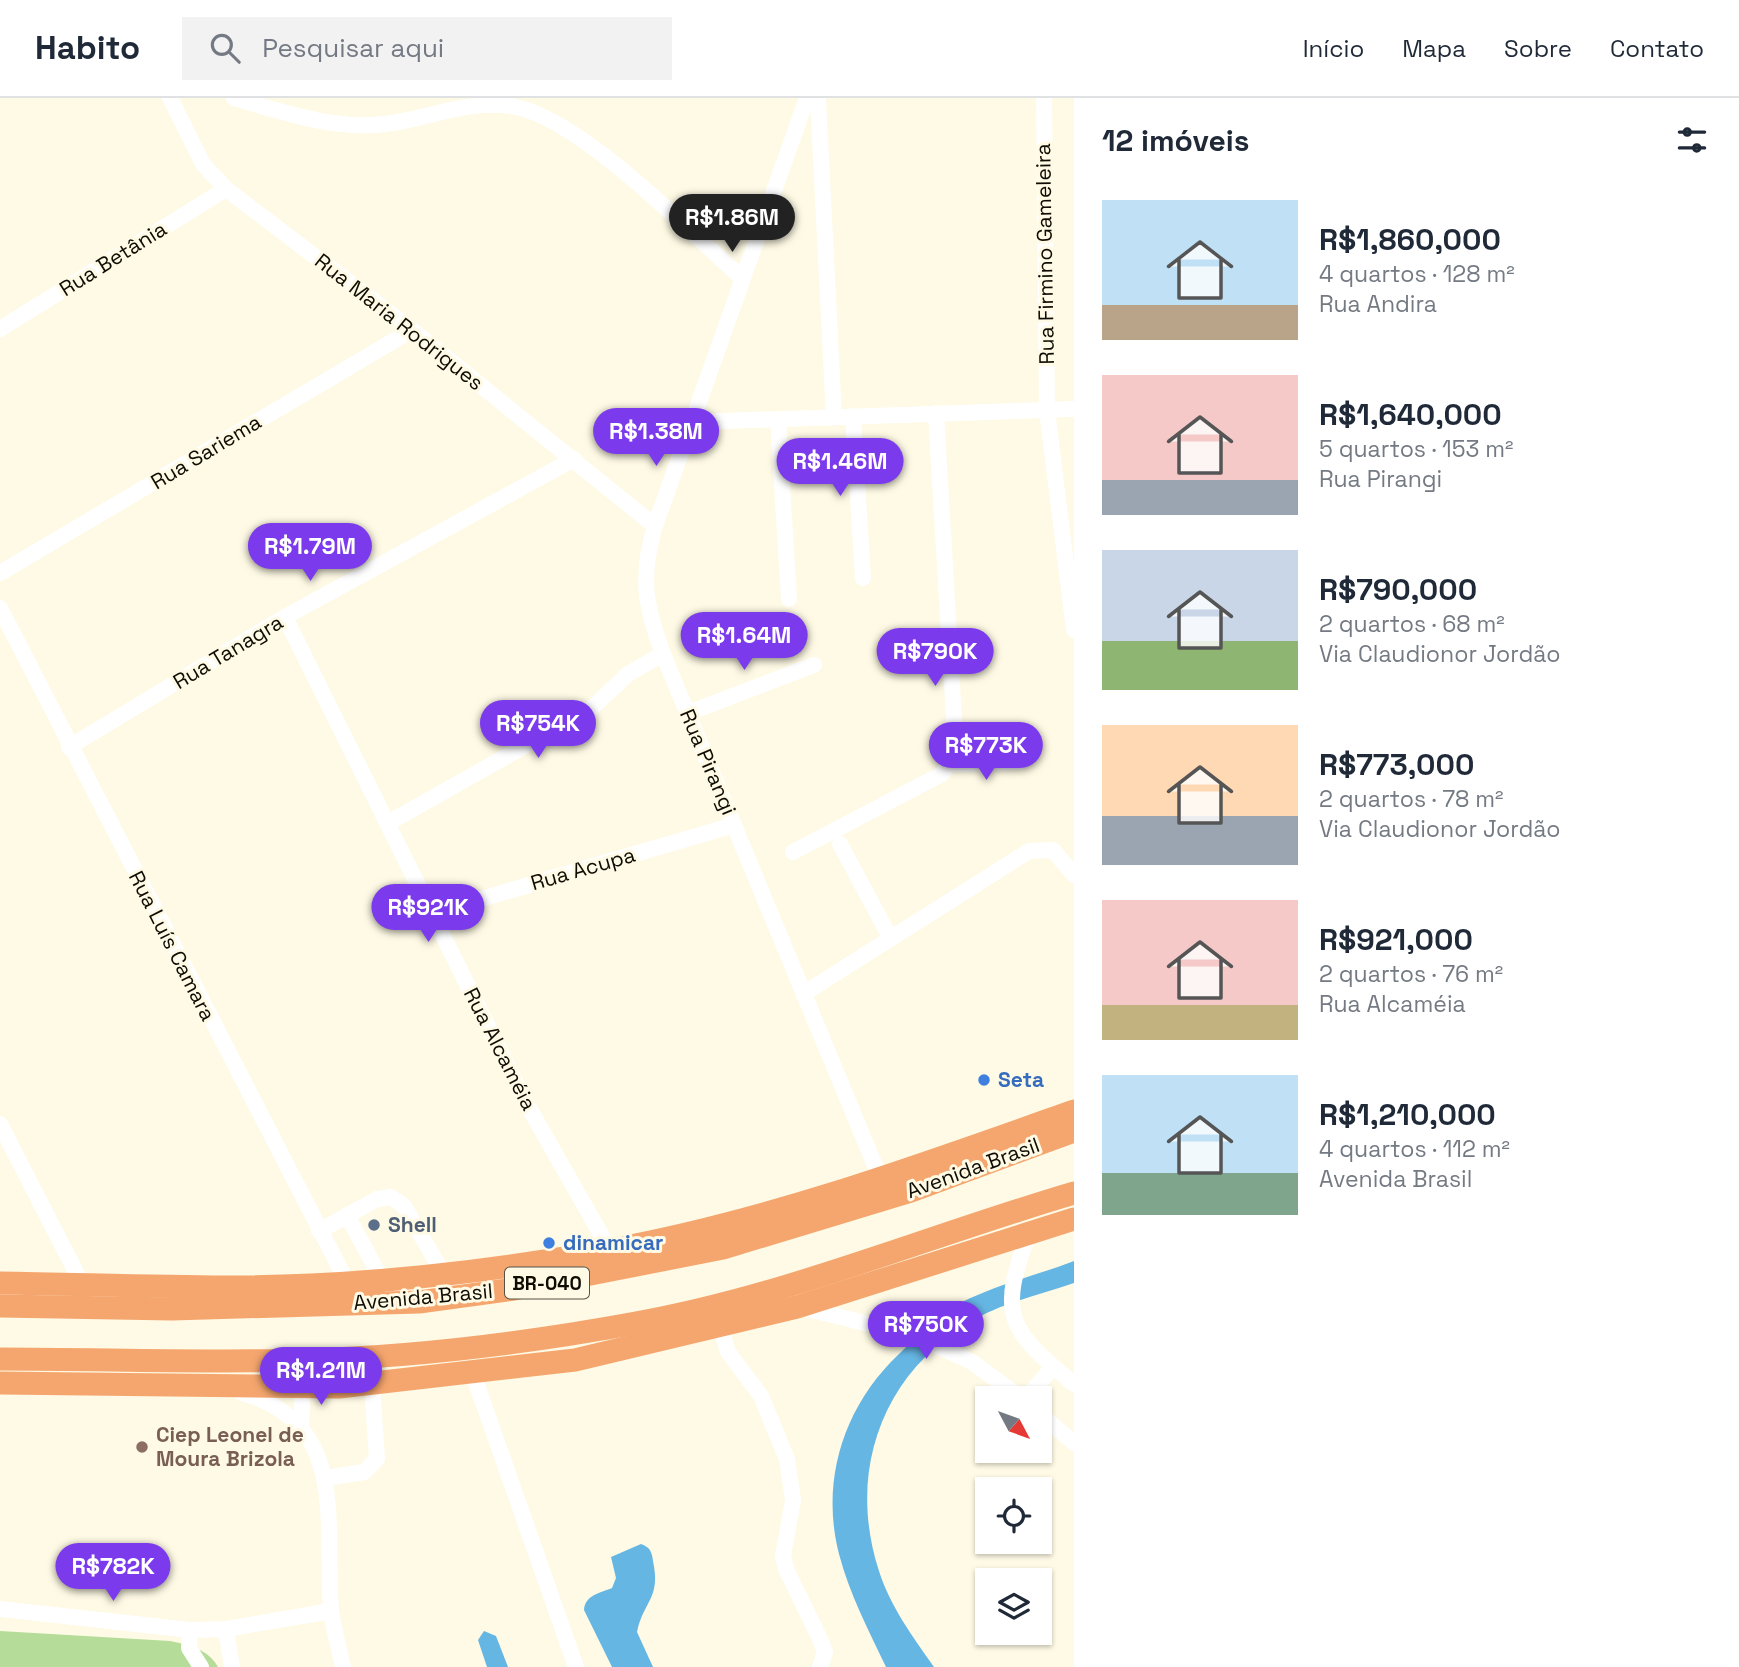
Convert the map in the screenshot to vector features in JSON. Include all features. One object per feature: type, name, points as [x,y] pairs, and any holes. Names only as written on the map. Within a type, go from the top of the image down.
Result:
[{"type":"highway","name":"Avenida Brasil","points":[[0,1283],[228,1287],[346,1282],[443,1273],[610,1250],[738,1220],[881,1180],[1074,1111]]},
{"type":"highway","name":"Avenida Brasil","points":[[0,1306],[172,1309],[419,1302],[657,1262],[723,1248],[911,1191],[1074,1131]]},
{"type":"highway","name":"BR-040","points":[[0,1359],[303,1360],[455,1349],[636,1324],[777,1289],[1074,1193]]},
{"type":"highway","points":[[0,1383],[303,1386],[372,1384],[575,1360],[797,1307],[1074,1219]]},
{"type":"highway","points":[[172,1309],[221,1299],[333,1295],[439,1286],[539,1272],[610,1250]]},
{"type":"street","name":"Rua Maria Rodrigues","points":[[170,98],[203,164],[226,189],[412,330],[655,526]]},
{"type":"street","points":[[234,98],[306,118],[350,125],[386,124],[453,103],[515,107],[560,126],[616,166],[743,279]]},
{"type":"street","name":"Rua Pirangi","points":[[807,98],[655,526],[648,549],[645,594],[663,654],[881,1180]]},
{"type":"street","points":[[818,98],[834,417]]},
{"type":"street","name":"Rua Firmino Gameleira","points":[[1044,98],[1047,410],[1074,630]]},
{"type":"street","name":"Rua Betânia","points":[[0,329],[226,189]]},
{"type":"street","name":"Rua Sariema","points":[[0,573],[412,330]]},
{"type":"street","points":[[693,422],[1074,409]]},
{"type":"street","points":[[793,852],[942,774],[951,764],[956,742],[936,413]]},
{"type":"street","points":[[853,416],[863,578]]},
{"type":"street","points":[[778,419],[789,599]]},
{"type":"street","name":"Rua Tanagra","points":[[69,747],[285,617],[574,459]]},
{"type":"street","name":"Rua Luís Camara","points":[[0,608],[346,1282]]},
{"type":"street","name":"Rua Alcaméia","points":[[285,617],[524,1100],[610,1250]]},
{"type":"street","points":[[388,823],[592,708],[628,674],[663,654]]},
{"type":"street","points":[[688,713],[814,665]]},
{"type":"street","points":[[951,764],[1019,762]]},
{"type":"street","name":"Rua Acupa","points":[[433,913],[734,825]]},
{"type":"street","points":[[840,844],[891,939]]},
{"type":"street","points":[[803,994],[1029,851],[1053,850],[1074,875]]},
{"type":"street","points":[[0,1124],[82,1284]]},
{"type":"street","points":[[319,1231],[377,1199],[391,1197],[404,1206],[443,1273]]},
{"type":"street","points":[[347,1215],[382,1280]]},
{"type":"street","points":[[1029,1233],[1012,1277],[1014,1325],[1053,1367],[1074,1384]]},
{"type":"street","points":[[797,1307],[913,1335],[954,1353],[1007,1386]]},
{"type":"street","points":[[720,1325],[727,1352],[761,1396],[787,1459],[793,1500],[783,1556],[786,1569],[825,1652],[820,1667]]},
{"type":"street","points":[[1035,1386],[1053,1367]]},
{"type":"street","points":[[472,1371],[576,1667]]},
{"type":"street","points":[[325,1478],[364,1472],[377,1459],[372,1384]]},
{"type":"street","points":[[207,1385],[262,1398],[283,1410],[302,1426],[320,1460],[325,1478],[331,1611],[342,1667]]},
{"type":"street","points":[[302,1426],[303,1386]]},
{"type":"street","points":[[1052,1424],[1074,1443]]},
{"type":"street","points":[[0,1609],[190,1630],[226,1629],[331,1611]]},
{"type":"street","points":[[226,1629],[232,1667]]},
{"type":"street","points":[[190,1630],[189,1648],[201,1667]]},
{"type":"green space","points":[[0,1631],[170,1641],[203,1652],[218,1667],[0,1667]]},
{"type":"water","points":[[1074,1261],[1074,1283],[1007,1304],[982,1315],[939,1344],[914,1369],[894,1398],[879,1430],[870,1463],[867,1498],[870,1534],[889,1597],[934,1667],[886,1667],[848,1583],[834,1527],[835,1472],[851,1421],[863,1397],[879,1375],[918,1335],[947,1311],[983,1293]]},
{"type":"water","points":[[641,1544],[651,1552],[655,1584],[637,1632],[653,1667],[612,1667],[584,1610],[585,1605],[594,1595],[612,1588],[616,1578],[611,1557]]},
{"type":"water","points":[[484,1631],[496,1636],[508,1667],[487,1667],[478,1640]]},
{"type":"place","name":"Seta","points":[[984,1080]]},
{"type":"place","name":"Shell","points":[[374,1225]]},
{"type":"place","name":"dinamicar","points":[[549,1243]]},
{"type":"place","name":"Ciep Leonel de Moura Brizola","points":[[142,1447]]}]
